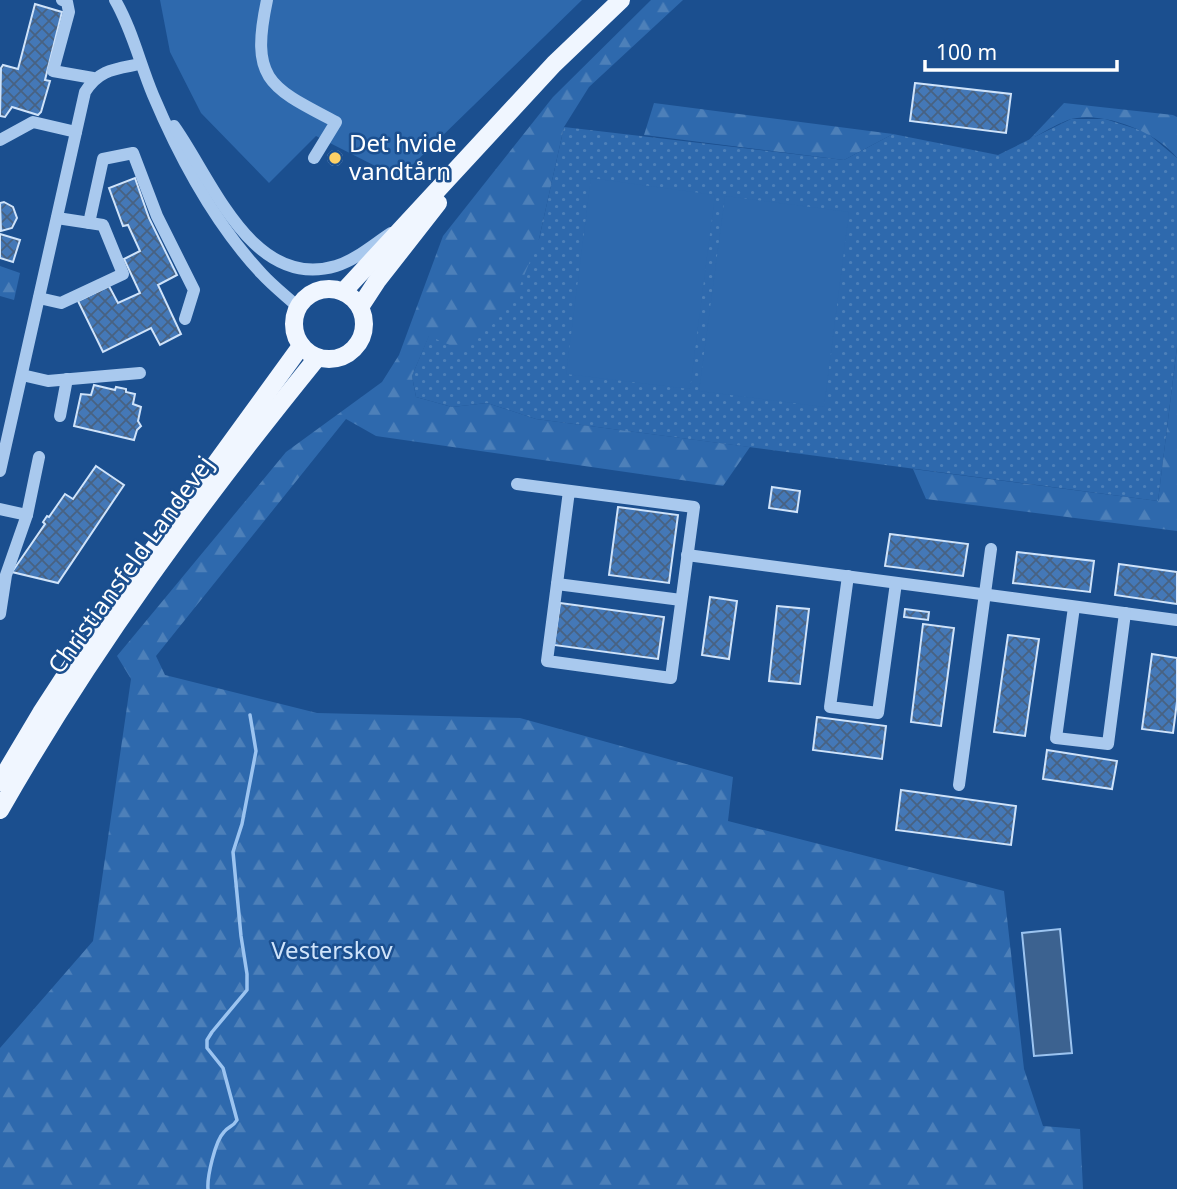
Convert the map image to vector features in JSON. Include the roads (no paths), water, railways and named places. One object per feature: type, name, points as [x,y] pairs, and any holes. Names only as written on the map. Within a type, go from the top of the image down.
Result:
[{"type":"main road","points":[[343,292],[554,64],[621,0]]},
{"type":"main road","points":[[360,307],[481,144]]},
{"type":"main road","points":[[328,289],[343,292],[353,298],[360,307],[365,328],[356,348],[338,359],[317,358],[301,346],[294,327],[298,307],[314,292],[328,289]]},
{"type":"main road","name":"Christiansfeld Landevej","points":[[0,782],[105,615],[301,346]]},
{"type":"main road","name":"Christiansfeld Landevej","points":[[0,810],[86,668],[236,461],[317,358]]},
{"type":"street","points":[[62,0],[67,2],[69,12],[54,71],[93,78]]},
{"type":"street","points":[[115,0],[129,27],[140,64],[156,102],[182,157],[217,217],[264,276],[298,307]]},
{"type":"street","points":[[267,0],[260,34],[260,51],[265,73],[279,89],[336,122],[314,158]]},
{"type":"street","points":[[0,471],[85,92],[93,78],[103,72],[140,64]]},
{"type":"street","points":[[156,102],[192,152],[228,212],[253,245],[271,259],[290,266],[320,270],[338,265],[406,223]]},
{"type":"street","points":[[0,140],[33,122],[76,132]]},
{"type":"street","points":[[89,223],[103,159],[133,153],[157,216],[194,290],[185,319]]},
{"type":"street","points":[[39,298],[61,303],[123,274],[103,225],[57,218]]},
{"type":"street","points":[[22,374],[48,381],[140,373]]},
{"type":"street","points":[[60,416],[67,379]]},
{"type":"street","points":[[0,614],[6,575],[27,515],[38,457]]},
{"type":"street","points":[[517,484],[694,507],[671,678],[547,661],[569,491]]},
{"type":"street","points":[[0,509],[27,515]]},
{"type":"street","points":[[959,785],[991,549]]},
{"type":"street","points":[[687,555],[1177,620]]},
{"type":"street","points":[[848,576],[830,707],[878,713],[896,583]]},
{"type":"street","points":[[557,584],[681,600]]},
{"type":"street","points":[[1074,607],[1056,737],[1108,744],[1125,613]]},
{"type":"waterway","points":[[208,1189],[210,1168],[218,1143],[224,1132],[237,1120],[223,1068],[207,1048],[207,1040],[247,990],[233,852],[242,824],[256,751],[250,715]]},
{"type":"place","name":"Det hvide vandtårn","points":[[335,158]]},
{"type":"park label","name":"Vesterskov","points":[[332,951]]}]
